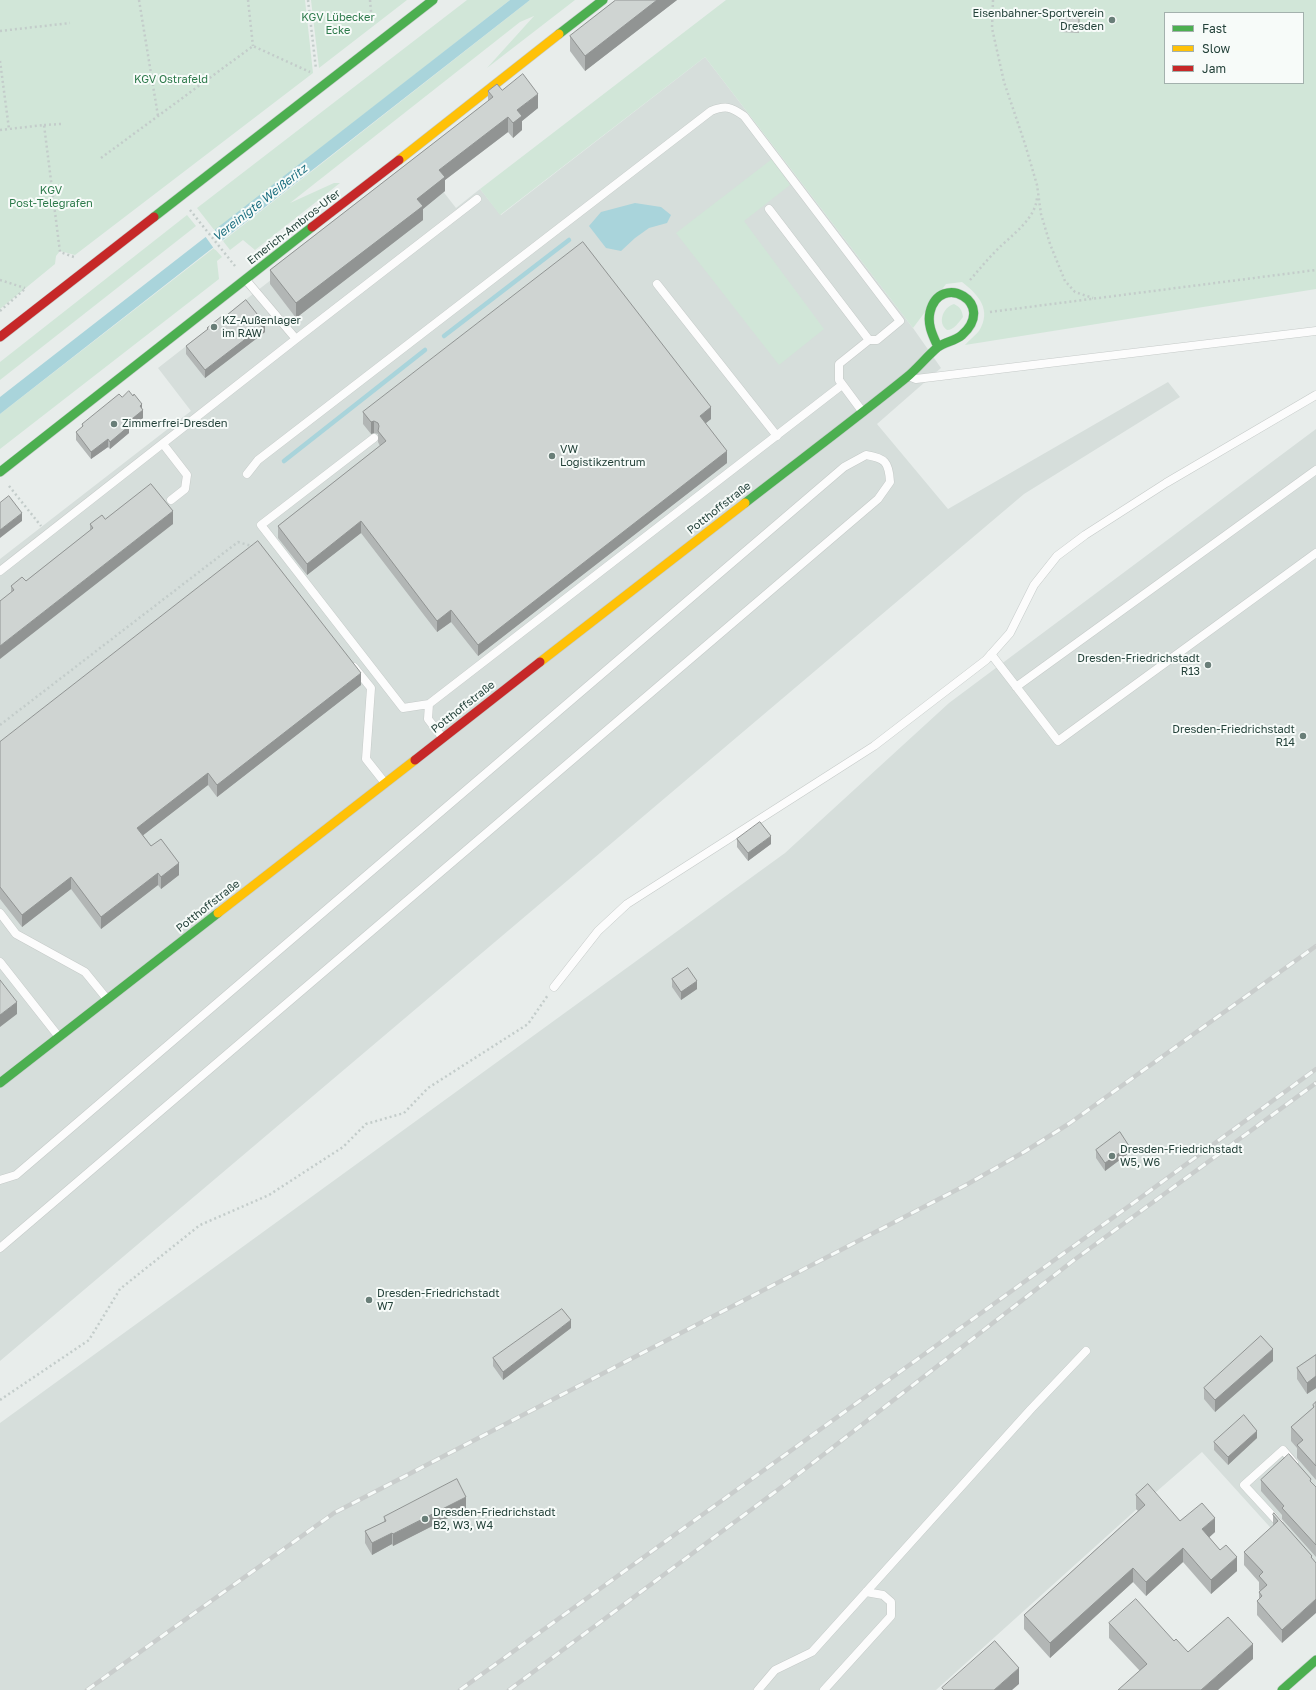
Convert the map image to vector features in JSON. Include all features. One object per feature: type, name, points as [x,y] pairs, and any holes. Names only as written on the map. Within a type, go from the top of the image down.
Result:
[{"type":"street","points":[[0,337],[433,0]]},
{"type":"street","name":"Emerich-Ambros-Ufer","points":[[0,472],[603,0]]},
{"type":"street","points":[[938,347],[932,334],[929,320],[932,307],[940,297],[949,292],[961,293],[970,300],[974,314]]},
{"type":"street","name":"Potthoffstraße","points":[[0,1083],[863,412],[908,376],[938,347],[955,340],[969,328],[974,314]]},
{"type":"street","points":[[1282,1690],[1316,1660]]},
{"type":"lane","points":[[247,474],[258,460],[711,111],[722,107],[734,109],[744,116],[900,321],[877,340],[869,340],[839,364],[838,380],[863,412]]},
{"type":"lane","points":[[0,571],[477,199]]},
{"type":"lane","points":[[769,209],[869,340]]},
{"type":"lane","points":[[246,280],[296,339]]},
{"type":"lane","points":[[657,284],[777,436]]},
{"type":"lane","points":[[908,376],[916,379],[1316,331]]},
{"type":"lane","points":[[374,438],[261,525],[403,708],[429,704],[842,385]]},
{"type":"lane","points":[[554,987],[598,931],[627,904],[874,746],[991,654],[1010,633],[1034,585],[1057,556],[1085,535],[1166,483],[1316,395]]},
{"type":"lane","points":[[163,444],[187,475],[185,489],[171,500]]},
{"type":"lane","points":[[0,1180],[16,1175],[844,467],[866,455],[880,458],[889,467],[890,482],[878,499],[0,1248]]},
{"type":"lane","points":[[1016,687],[1316,470]]},
{"type":"lane","points":[[991,654],[1058,741],[1316,553]]},
{"type":"lane","points":[[351,663],[371,688],[366,759],[385,784]]},
{"type":"lane","points":[[429,704],[428,719],[443,738]]},
{"type":"lane","points":[[0,913],[16,934],[85,972],[107,1000]]},
{"type":"lane","points":[[0,962],[59,1037]]},
{"type":"lane","points":[[758,1690],[775,1670],[812,1652],[1031,1409],[1086,1351]]},
{"type":"lane","points":[[1285,1530],[1244,1485],[1283,1450],[1302,1472]]},
{"type":"lane","points":[[824,1690],[892,1616],[891,1602],[888,1599],[883,1595],[866,1592]]},
{"type":"path","points":[[139,0],[158,116]]},
{"type":"path","points":[[248,0],[253,46]]},
{"type":"path","points":[[308,0],[317,73],[325,84]]},
{"type":"path","points":[[370,0],[373,27]]},
{"type":"path","points":[[993,0],[992,28],[1004,82],[1037,185],[1041,214],[1045,229],[1065,281],[1075,292],[1095,298]]},
{"type":"path","points":[[0,31],[70,23]]},
{"type":"path","points":[[101,158],[253,46]]},
{"type":"path","points":[[253,46],[313,73],[317,73]]},
{"type":"path","points":[[0,61],[9,129]]},
{"type":"path","points":[[0,130],[61,124]]},
{"type":"path","points":[[44,126],[60,252],[71,255]]},
{"type":"path","points":[[961,293],[993,253],[1022,226],[1034,209],[1037,199],[1037,185]]},
{"type":"path","points":[[190,210],[235,266]]},
{"type":"path","points":[[974,314],[1316,270]]},
{"type":"path","points":[[0,280],[26,288],[0,311]]},
{"type":"path","points":[[5,481],[48,534]]},
{"type":"path","points":[[0,725],[238,542],[256,548]]},
{"type":"path","points":[[0,1400],[89,1340],[120,1289],[200,1225],[269,1195],[343,1147],[366,1124],[404,1113],[428,1088],[528,1024],[554,987]]},
{"type":"shaded area","points":[[705,57],[913,328],[941,368],[877,424],[948,509],[1168,382],[1180,397],[1024,494],[0,1361],[0,559],[191,411],[158,368],[421,163],[456,208],[480,189],[501,215]]},
{"type":"shaded area","points":[[1316,429],[1316,1578],[1202,1452],[936,1690],[0,1690],[0,1423],[785,853],[949,703]]},
{"type":"green space","points":[[0,0],[305,0],[313,73],[75,255],[60,251],[56,256],[55,264],[0,309]]},
{"type":"green space","name":"KGV Lübecker Ecke","points":[[311,0],[407,0],[319,68]]},
{"type":"green space","points":[[467,0],[510,0],[215,231],[197,208]]},
{"type":"green space","points":[[530,0],[575,0],[487,68],[534,16],[520,22],[290,203],[334,183],[340,183],[255,250],[243,240],[230,250],[223,241]]},
{"type":"green space","points":[[726,0],[1316,0],[1316,289],[965,345],[979,331],[983,323],[984,310],[974,292],[962,282],[946,284],[913,328],[705,57],[500,215],[480,189]]},
{"type":"green space","points":[[772,159],[790,185],[744,221],[824,329],[779,365],[676,233]]},
{"type":"green space","points":[[187,215],[196,226],[0,380],[0,362]]},
{"type":"green space","points":[[214,248],[222,257],[217,261],[219,279],[0,449],[0,414]]},
{"type":"green space","points":[[954,304],[958,306],[963,317],[954,327],[947,330],[942,323],[942,319],[947,308]]},
{"type":"water","name":"Vereinigte Weißeritz","points":[[510,0],[530,0],[0,414],[0,397]]},
{"type":"water","points":[[635,203],[661,207],[671,215],[667,223],[649,228],[621,251],[606,248],[589,226],[601,212]]},
{"type":"pier","points":[[214,229],[224,243],[215,250],[205,236]]},
{"type":"building","points":[[616,0],[657,0],[585,56],[570,36]]},
{"type":"building","points":[[1060,16],[1079,16],[1079,29],[1060,29]]},
{"type":"building","points":[[523,74],[538,94],[517,110],[522,116],[513,123],[508,117],[439,170],[445,177],[417,199],[423,206],[296,303],[270,270],[493,97],[488,91],[497,84],[502,90]]},
{"type":"building","name":"VW Logistikzentrum","points":[[583,242],[711,407],[700,416],[727,451],[478,645],[451,610],[437,621],[361,521],[307,564],[278,526],[386,441],[378,431],[378,423],[374,421],[371,422],[363,412]]},
{"type":"building","points":[[246,300],[265,324],[205,370],[186,346],[222,316],[224,317]]},
{"type":"building","name":"Zimmerfrei-Dresden","points":[[129,391],[133,396],[134,394],[142,404],[140,406],[143,410],[127,423],[129,426],[110,442],[108,439],[91,452],[76,432],[83,426],[82,424],[119,394],[122,397]]},
{"type":"building","points":[[151,484],[173,511],[0,646],[0,601],[14,590],[11,586],[22,577],[26,581],[93,528],[90,524],[102,515],[105,519]]},
{"type":"building","points":[[9,496],[22,513],[0,530],[0,503]]},
{"type":"building","points":[[258,541],[361,673],[217,785],[208,773],[137,828],[151,846],[161,839],[179,863],[161,877],[158,873],[101,917],[71,877],[22,915],[0,887],[0,742]]},
{"type":"building","points":[[760,822],[771,836],[748,853],[737,839]]},
{"type":"building","points":[[688,968],[697,981],[681,992],[672,979]]},
{"type":"building","points":[[0,980],[17,1002],[0,1015]]},
{"type":"building","points":[[1120,1132],[1129,1146],[1105,1163],[1096,1150]]},
{"type":"building","points":[[562,1309],[571,1320],[503,1372],[493,1358]]},
{"type":"building","points":[[1261,1336],[1273,1349],[1215,1400],[1204,1388]]},
{"type":"building","points":[[1316,1355],[1316,1376],[1307,1383],[1297,1368]]},
{"type":"building","points":[[1316,1402],[1316,1466],[1297,1445],[1303,1440],[1291,1427],[1314,1407],[1313,1405]]},
{"type":"building","points":[[1244,1415],[1257,1431],[1228,1457],[1214,1442]]},
{"type":"building","points":[[1289,1454],[1316,1487],[1316,1545],[1282,1508],[1284,1506],[1261,1480]]},
{"type":"building","points":[[457,1479],[466,1497],[372,1543],[365,1531],[386,1521],[384,1517]]},
{"type":"building","points":[[1148,1484],[1180,1521],[1202,1503],[1215,1518],[1202,1529],[1220,1550],[1226,1545],[1237,1557],[1211,1580],[1183,1548],[1146,1582],[1133,1568],[1050,1643],[1024,1615],[1145,1505],[1136,1495]]},
{"type":"building","points":[[1274,1513],[1312,1556],[1311,1557],[1316,1563],[1316,1599],[1282,1630],[1257,1601],[1262,1596],[1259,1592],[1267,1585],[1259,1576],[1263,1572],[1244,1552],[1278,1521],[1273,1515]]},
{"type":"building","points":[[1136,1599],[1174,1641],[1176,1639],[1188,1652],[1228,1617],[1253,1644],[1201,1690],[1118,1690],[1147,1664],[1109,1623]]},
{"type":"building","points":[[995,1641],[1019,1668],[994,1690],[944,1690],[942,1688]]},
{"type":"waterway","points":[[444,336],[569,240]]},
{"type":"waterway","points":[[284,461],[425,350]]},
{"type":"railway","points":[[87,1690],[334,1513],[966,1185],[1024,1152],[1070,1123],[1316,946]]},
{"type":"railway","points":[[460,1690],[1316,1069]]},
{"type":"railway","points":[[509,1690],[783,1486],[1074,1260],[1316,1083]]},
{"type":"traffic: fast","points":[[154,217],[433,0]]},
{"type":"traffic: fast","points":[[559,34],[603,0]]},
{"type":"traffic: fast","points":[[0,472],[312,227]]},
{"type":"traffic: fast","points":[[745,503],[907,377],[938,347],[962,335],[971,323],[974,312],[970,303],[963,296],[954,293],[944,294],[936,300],[930,312],[929,321],[931,330],[938,347]]},
{"type":"traffic: fast","points":[[0,1083],[218,913]]},
{"type":"traffic: fast","points":[[1282,1690],[1316,1660]]},
{"type":"traffic: slow","points":[[399,160],[559,34]]},
{"type":"traffic: slow","points":[[540,662],[745,503]]},
{"type":"traffic: slow","points":[[218,913],[415,760]]},
{"type":"traffic: jam","points":[[312,227],[399,160]]},
{"type":"traffic: jam","points":[[0,337],[154,217]]},
{"type":"traffic: jam","points":[[415,760],[540,662]]},
{"type":"place","name":"Eisenbahner-Sportverein Dresden","points":[[1112,20]]},
{"type":"place","name":"KZ-Außenlager im RAW","points":[[214,327]]},
{"type":"place","name":"Zimmerfrei-Dresden","points":[[114,424]]},
{"type":"place","name":"VW Logistikzentrum","points":[[552,456]]},
{"type":"place","name":"Dresden-Friedrichstadt R13","points":[[1208,665]]},
{"type":"place","name":"Dresden-Friedrichstadt R14","points":[[1303,736]]},
{"type":"place","name":"Dresden-Friedrichstadt W5, W6","points":[[1112,1156]]},
{"type":"place","name":"Dresden-Friedrichstadt W7","points":[[369,1300]]},
{"type":"place","name":"Dresden-Friedrichstadt B2, W3, W4","points":[[425,1519]]},
{"type":"park label","name":"KGV Ostrafeld","points":[[171,80]]},
{"type":"park label","name":"KGV Post-Telegrafen","points":[[51,197]]}]
